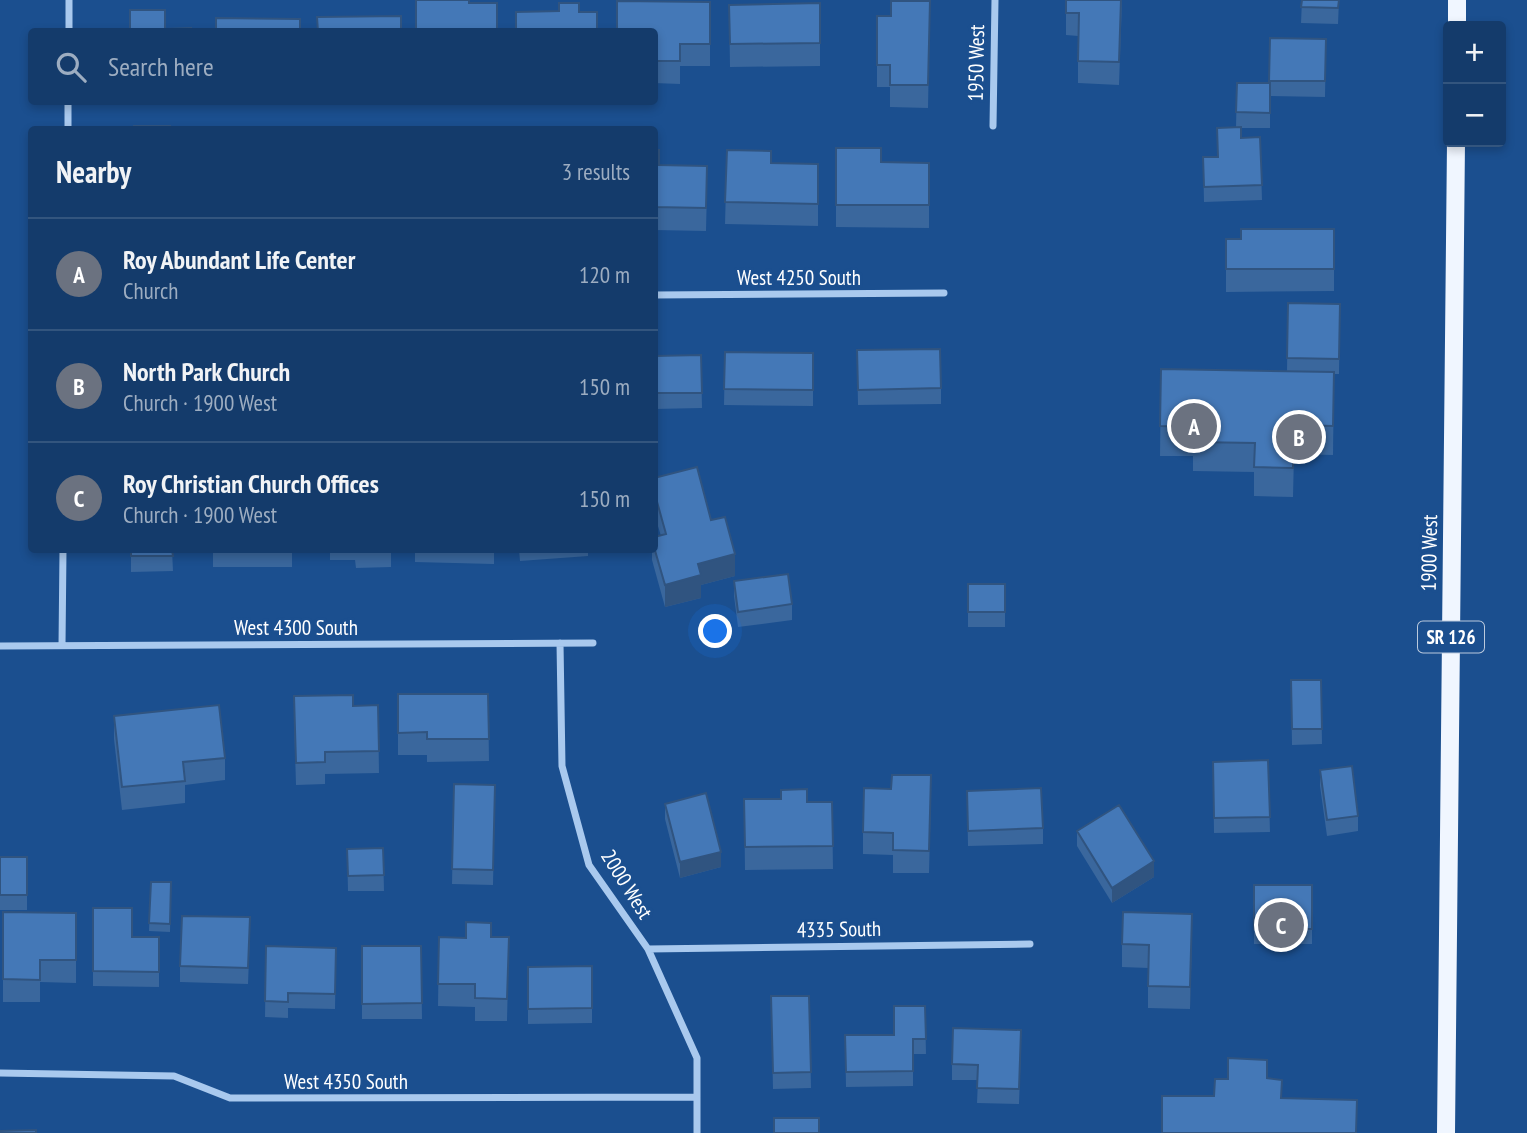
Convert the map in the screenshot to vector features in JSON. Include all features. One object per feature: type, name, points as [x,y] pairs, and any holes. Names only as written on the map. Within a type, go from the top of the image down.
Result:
[{"type":"main road","points":[[1457,0],[1457,21]]},
{"type":"main road","name":"1900 West","points":[[1446,1133],[1456,147]]},
{"type":"street","points":[[69,0],[69,28]]},
{"type":"street","name":"1950 West","points":[[993,126],[995,0]]},
{"type":"street","points":[[68,105],[68,126]]},
{"type":"street","name":"West 4250 South","points":[[658,295],[944,293]]},
{"type":"street","points":[[62,645],[63,553]]},
{"type":"street","name":"2000 West","points":[[560,643],[562,766],[589,865],[648,948],[697,1058],[697,1133]]},
{"type":"street","name":"West 4300 South","points":[[0,646],[593,643]]},
{"type":"street","name":"4335 South","points":[[648,948],[1030,944]]},
{"type":"street","name":"West 4350 South","points":[[0,1073],[174,1076],[230,1098],[697,1097]]},
{"type":"building","points":[[416,0],[497,3],[497,28],[416,28]]},
{"type":"building","points":[[1066,0],[1121,0],[1119,62],[1078,61],[1079,13],[1066,13]]},
{"type":"building","points":[[1302,0],[1339,0],[1338,8],[1301,7]]},
{"type":"building","points":[[617,1],[710,2],[710,44],[680,44],[680,61],[658,61],[658,28],[617,28]]},
{"type":"building","points":[[891,1],[930,1],[928,85],[890,85],[890,65],[877,65],[877,16],[891,16]]},
{"type":"building","points":[[559,3],[579,3],[579,12],[597,12],[597,28],[516,28],[516,12],[559,11]]},
{"type":"building","points":[[820,3],[820,43],[730,44],[729,5]]},
{"type":"building","points":[[130,10],[165,10],[165,28],[130,28]]},
{"type":"building","points":[[401,16],[401,28],[318,28],[317,17]]},
{"type":"building","points":[[216,18],[300,19],[300,28],[216,28]]},
{"type":"building","points":[[1270,38],[1326,39],[1325,81],[1269,81]]},
{"type":"building","points":[[1237,83],[1270,83],[1270,113],[1236,112]]},
{"type":"building","points":[[1241,127],[1241,138],[1260,137],[1262,185],[1204,187],[1203,157],[1218,157],[1217,128]]},
{"type":"building","points":[[836,148],[881,148],[881,162],[929,163],[929,205],[836,205]]},
{"type":"building","points":[[658,150],[659,165],[707,166],[706,208],[658,207]]},
{"type":"building","points":[[727,150],[771,151],[771,163],[818,164],[818,204],[725,202]]},
{"type":"building","points":[[1241,229],[1334,229],[1334,269],[1226,269],[1226,239],[1241,239]]},
{"type":"building","points":[[1288,303],[1340,304],[1339,359],[1287,358]]},
{"type":"building","points":[[940,349],[941,388],[858,390],[857,350]]},
{"type":"building","points":[[725,352],[813,353],[813,390],[724,389]]},
{"type":"building","points":[[701,355],[702,393],[658,393],[658,356]]},
{"type":"building","points":[[1161,369],[1334,372],[1333,426],[1294,425],[1293,468],[1254,467],[1255,443],[1193,442],[1193,427],[1160,426]]},
{"type":"building","points":[[697,467],[711,520],[725,517],[735,554],[698,564],[701,575],[665,585],[656,553],[658,553],[658,536],[666,534],[658,505],[658,477]]},
{"type":"building","points":[[131,553],[172,553],[173,556],[131,556]]},
{"type":"building","points":[[788,574],[792,604],[738,612],[734,581]]},
{"type":"building","points":[[968,584],[1005,584],[1005,612],[968,612]]},
{"type":"building","points":[[1291,680],[1321,680],[1322,729],[1292,729]]},
{"type":"building","points":[[398,694],[488,694],[489,739],[427,739],[427,732],[398,733]]},
{"type":"building","points":[[353,695],[353,706],[378,705],[379,751],[325,752],[325,762],[296,763],[294,696]]},
{"type":"building","points":[[219,705],[225,758],[183,762],[185,781],[122,787],[114,716]]},
{"type":"building","points":[[1268,760],[1270,817],[1214,818],[1213,762]]},
{"type":"building","points":[[1352,766],[1358,816],[1327,820],[1320,770]]},
{"type":"building","points":[[892,775],[931,775],[929,851],[893,850],[893,833],[863,832],[864,788],[891,789]]},
{"type":"building","points":[[454,784],[495,785],[493,870],[452,869]]},
{"type":"building","points":[[1041,788],[1043,828],[968,831],[967,791]]},
{"type":"building","points":[[807,789],[807,802],[832,802],[833,846],[745,847],[744,799],[781,799],[781,790]]},
{"type":"building","points":[[706,793],[721,852],[680,862],[665,804]]},
{"type":"building","points":[[1119,805],[1154,861],[1112,888],[1077,831]]},
{"type":"building","points":[[383,848],[384,875],[348,876],[347,849]]},
{"type":"building","points":[[0,857],[27,857],[27,895],[0,895]]},
{"type":"building","points":[[151,882],[171,882],[170,924],[149,923]]},
{"type":"building","points":[[1254,885],[1312,885],[1312,929],[1254,929]]},
{"type":"building","points":[[93,908],[132,908],[132,937],[159,937],[159,972],[93,971]]},
{"type":"building","points":[[3,912],[76,913],[76,960],[40,960],[40,980],[3,979]]},
{"type":"building","points":[[1123,912],[1192,914],[1190,987],[1148,986],[1149,945],[1122,944]]},
{"type":"building","points":[[182,916],[250,917],[248,968],[180,966]]},
{"type":"building","points":[[466,922],[491,923],[491,937],[509,937],[507,999],[475,998],[475,984],[438,984],[439,937],[466,938]]},
{"type":"building","points":[[266,946],[336,948],[335,994],[288,993],[288,1002],[265,1001]]},
{"type":"building","points":[[362,946],[421,946],[422,1003],[362,1004]]},
{"type":"building","points":[[592,966],[592,1008],[528,1009],[528,967]]},
{"type":"building","points":[[771,996],[809,996],[811,1072],[773,1073]]},
{"type":"building","points":[[894,1006],[925,1006],[926,1039],[913,1039],[913,1071],[846,1072],[845,1035],[894,1035]]},
{"type":"building","points":[[953,1028],[1021,1030],[1019,1089],[977,1088],[978,1065],[952,1064]]},
{"type":"building","points":[[1228,1058],[1267,1060],[1267,1078],[1282,1080],[1281,1098],[1357,1100],[1356,1133],[1162,1133],[1162,1096],[1214,1096],[1215,1079],[1228,1079]]},
{"type":"building","points":[[774,1118],[819,1118],[819,1133],[774,1133]]},
{"type":"building","points":[[36,1130],[36,1133],[0,1133],[0,1131]]},
{"type":"place","name":"Roy Abundant Life Center","points":[[1194,426]]},
{"type":"place","name":"North Park Church","points":[[1299,437]]},
{"type":"place","name":"Roy Christian Church Offices","points":[[1281,925]]}]
